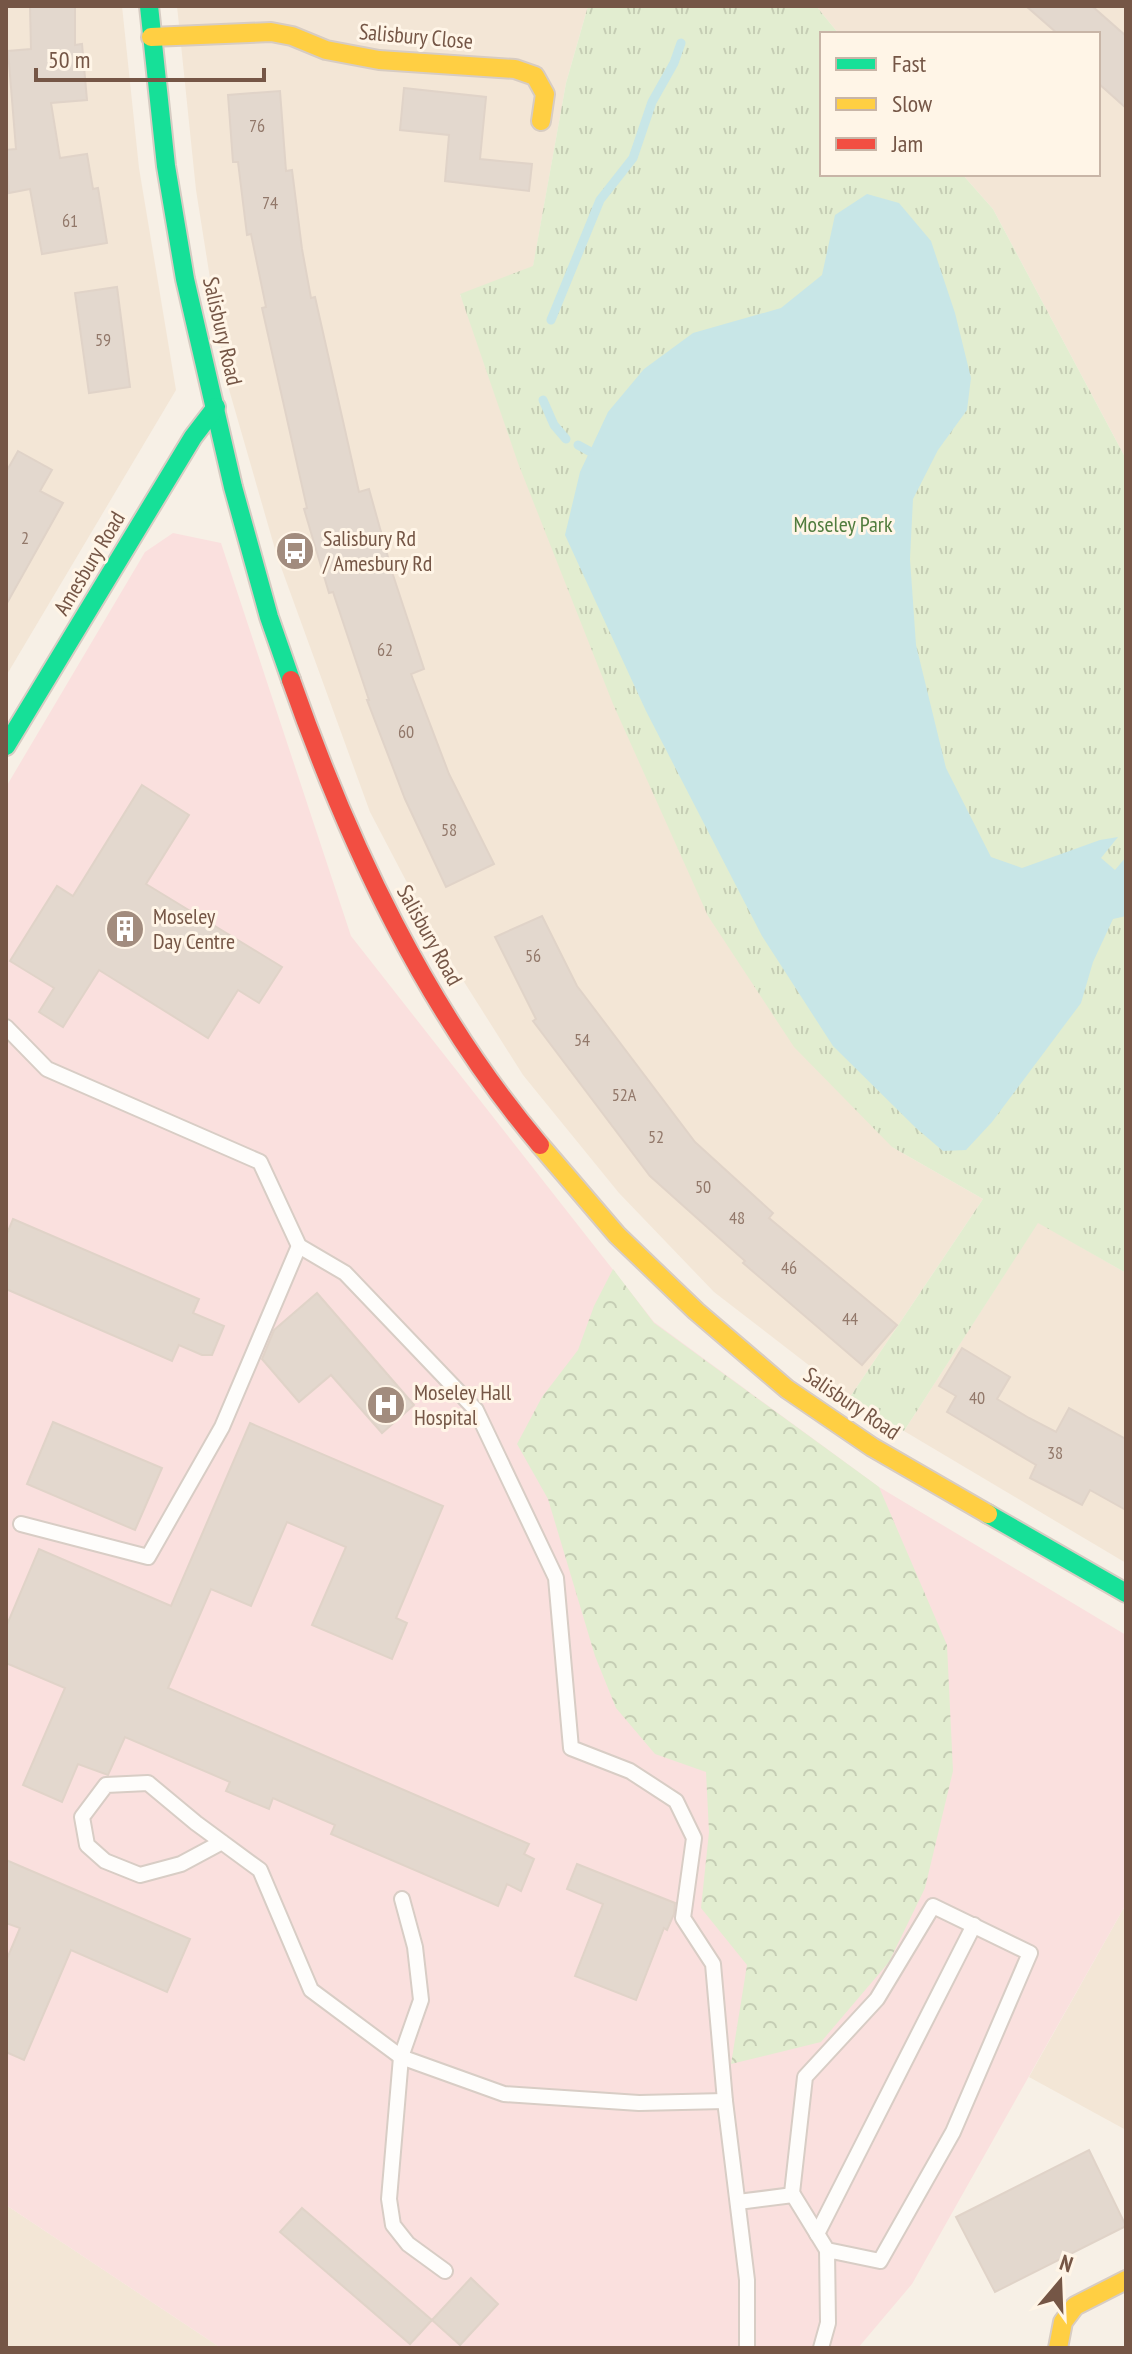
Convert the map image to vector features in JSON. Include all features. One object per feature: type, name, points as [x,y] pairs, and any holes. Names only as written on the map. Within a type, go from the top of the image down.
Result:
[{"type":"main road","name":"Salisbury Road","points":[[149,6],[166,166],[185,279],[233,487],[269,617],[354,844],[424,976],[499,1096],[617,1235],[696,1311],[787,1389],[872,1447],[1126,1593]]},
{"type":"main road","name":"Salisbury Close","points":[[151,37],[271,32],[292,36],[326,50],[379,60],[515,69],[535,76],[545,94],[541,121]]},
{"type":"main road","name":"Amesbury Road","points":[[6,746],[193,437],[216,407]]},
{"type":"main road","points":[[1058,2348],[1063,2322],[1075,2306],[1126,2280]]},
{"type":"lane","points":[[6,1027],[47,1069],[260,1162],[299,1246],[345,1273],[476,1410],[556,1578],[571,1748],[630,1771],[676,1801],[694,1838],[683,1918],[713,1964],[725,2101],[747,2280],[747,2348]]},
{"type":"lane","points":[[21,1524],[148,1557],[222,1427],[299,1246]]},
{"type":"lane","points":[[222,1842],[181,1864],[140,1875],[105,1861],[87,1845],[82,1817],[106,1785],[148,1783],[260,1870],[311,1990],[401,2057],[504,2094],[639,2103],[725,2101]]},
{"type":"lane","points":[[402,1899],[415,1947],[421,2000],[401,2057],[389,2199],[393,2225],[408,2244],[445,2271]]},
{"type":"lane","points":[[821,2348],[828,2323],[827,2250],[793,2195],[805,2077],[877,1999],[933,1906],[1030,1953],[953,2132],[880,2261],[827,2250]]},
{"type":"lane","points":[[817,2234],[974,1925]]},
{"type":"lane","points":[[738,2202],[793,2195]]},
{"type":"shaded area","points":[[6,6],[122,6],[139,168],[176,390],[6,676]]},
{"type":"shaded area","points":[[177,6],[588,6],[566,83],[533,267],[460,295],[892,1147],[983,1199],[850,1397],[714,1292],[619,1193],[523,1075],[435,936],[370,812],[277,556],[226,379],[196,190]]},
{"type":"shaded area","points":[[816,6],[1126,6],[1126,459],[993,209],[964,176],[1100,176],[1100,32],[837,32]]},
{"type":"shaded area","name":"Moseley Hall Hospital","points":[[173,533],[221,543],[351,936],[654,1322],[879,1487],[1126,1635],[1126,1904],[912,2284],[858,2348],[221,2348],[6,2205],[6,787],[145,552]]},
{"type":"shaded area","points":[[1038,1222],[1126,1273],[1126,1563],[904,1431]]},
{"type":"shaded area","points":[[1126,1904],[1126,2130],[1029,2077]]},
{"type":"shaded area","points":[[6,2205],[221,2348],[6,2348]]},
{"type":"green space","name":"Moseley Park","points":[[588,6],[816,6],[837,32],[820,32],[820,176],[964,176],[993,209],[1126,459],[1126,1273],[1038,1223],[904,1431],[850,1397],[983,1199],[892,1147],[794,1047],[708,916],[613,704],[518,463],[460,294],[533,266],[566,83]]},
{"type":"green space","points":[[613,1269],[654,1323],[879,1487],[947,1645],[953,1771],[925,1888],[889,1962],[821,2042],[731,2064],[747,1965],[701,1908],[709,1832],[706,1772],[655,1754],[616,1708],[595,1656],[548,1499],[517,1444],[542,1397],[578,1350],[594,1306]]},
{"type":"water","points":[[867,194],[899,203],[931,241],[955,313],[971,378],[967,410],[938,450],[913,499],[910,559],[916,645],[946,768],[991,857],[1022,868],[1100,840],[1118,837],[1101,858],[1115,870],[1126,857],[1126,916],[1113,919],[1093,962],[1081,1003],[992,1122],[966,1150],[943,1151],[833,1046],[762,936],[646,711],[565,535],[580,472],[608,412],[644,369],[693,333],[781,308],[822,275],[835,215]]},
{"type":"building","points":[[30,6],[75,6],[75,45],[82,44],[87,100],[51,103],[60,158],[87,154],[93,189],[98,188],[107,243],[42,254],[30,189],[9,193],[6,150],[16,149],[8,51],[31,49]]},
{"type":"building","points":[[1026,6],[1092,6],[1126,36],[1126,108],[1100,85],[1100,32],[1056,32]]},
{"type":"building","points":[[404,88],[486,97],[480,159],[532,164],[529,191],[445,181],[449,135],[400,130]]},
{"type":"building","points":[[280,91],[286,171],[292,170],[311,298],[315,297],[359,492],[369,489],[424,669],[411,674],[449,774],[494,864],[446,887],[405,799],[367,700],[333,592],[329,593],[304,509],[307,508],[262,308],[266,307],[251,234],[247,235],[238,162],[233,162],[228,95]]},
{"type":"building","points":[[117,287],[130,387],[89,393],[75,293]]},
{"type":"building","points":[[18,451],[52,470],[40,491],[63,503],[6,605],[6,472]]},
{"type":"building","name":"Moseley Day Centre","points":[[142,785],[189,815],[146,884],[282,967],[259,1003],[238,990],[208,1038],[99,970],[63,1027],[39,1012],[54,988],[10,961],[57,886],[73,896]]},
{"type":"building","points":[[542,916],[577,986],[695,1142],[773,1213],[769,1218],[897,1325],[862,1365],[743,1263],[745,1261],[650,1176],[533,1021],[536,1019],[495,937]]},
{"type":"building","points":[[13,1219],[199,1299],[193,1313],[224,1326],[212,1355],[202,1355],[179,1345],[172,1361],[6,1289],[6,1236]]},
{"type":"building","points":[[317,1293],[414,1405],[382,1433],[331,1375],[299,1402],[262,1359],[274,1330]]},
{"type":"building","points":[[962,1348],[1010,1377],[997,1399],[1029,1418],[1056,1432],[1069,1408],[1126,1439],[1126,1510],[1090,1490],[1082,1505],[1030,1478],[1036,1465],[947,1412],[956,1396],[939,1386]]},
{"type":"building","points":[[53,1422],[162,1468],[135,1530],[27,1484]]},
{"type":"building","points":[[250,1423],[443,1506],[396,1618],[407,1623],[392,1659],[312,1625],[346,1547],[287,1522],[251,1606],[211,1589],[168,1688],[529,1844],[524,1854],[534,1859],[521,1891],[507,1884],[498,1906],[331,1834],[335,1825],[273,1798],[269,1809],[226,1791],[230,1782],[125,1737],[108,1775],[78,1764],[62,1802],[23,1785],[65,1688],[6,1663],[6,1627],[39,1549],[171,1606]]},
{"type":"building","points":[[6,1860],[190,1939],[167,1992],[71,1950],[24,2060],[6,2052],[6,1961],[20,1928],[6,1923]]},
{"type":"building","points":[[577,1864],[675,1903],[674,1914],[667,1930],[664,1928],[636,2000],[575,1976],[603,1904],[567,1889]]},
{"type":"building","points":[[1089,2150],[1126,2226],[995,2292],[956,2217]]},
{"type":"building","points":[[302,2208],[432,2320],[410,2344],[280,2232]]},
{"type":"building","points":[[471,2278],[498,2304],[460,2345],[432,2320]]},
{"type":"waterway","points":[[551,320],[600,200],[633,158],[652,102],[674,63],[681,43]]},
{"type":"waterway","points":[[543,400],[554,425],[566,439]]},
{"type":"waterway","points":[[578,445],[589,451]]},
{"type":"traffic: fast","points":[[149,6],[166,166],[185,279],[233,487],[269,617],[291,680]]},
{"type":"traffic: fast","points":[[6,746],[193,437],[216,407]]},
{"type":"traffic: fast","points":[[988,1514],[1126,1593]]},
{"type":"traffic: slow","points":[[151,37],[271,32],[292,36],[326,50],[379,60],[515,69],[535,76],[545,94],[541,121]]},
{"type":"traffic: slow","points":[[540,1145],[617,1235],[696,1311],[787,1389],[872,1447],[988,1514]]},
{"type":"traffic: slow","points":[[1058,2348],[1063,2322],[1075,2306],[1126,2280]]},
{"type":"traffic: jam","points":[[291,680],[338,803],[394,924],[461,1039],[540,1145]]},
{"type":"place","name":"Salisbury Rd / Amesbury Rd","points":[[295,551]]},
{"type":"place","name":"Moseley Day Centre","points":[[125,929]]},
{"type":"place","name":"Moseley Hall Hospital","points":[[386,1405]]}]
